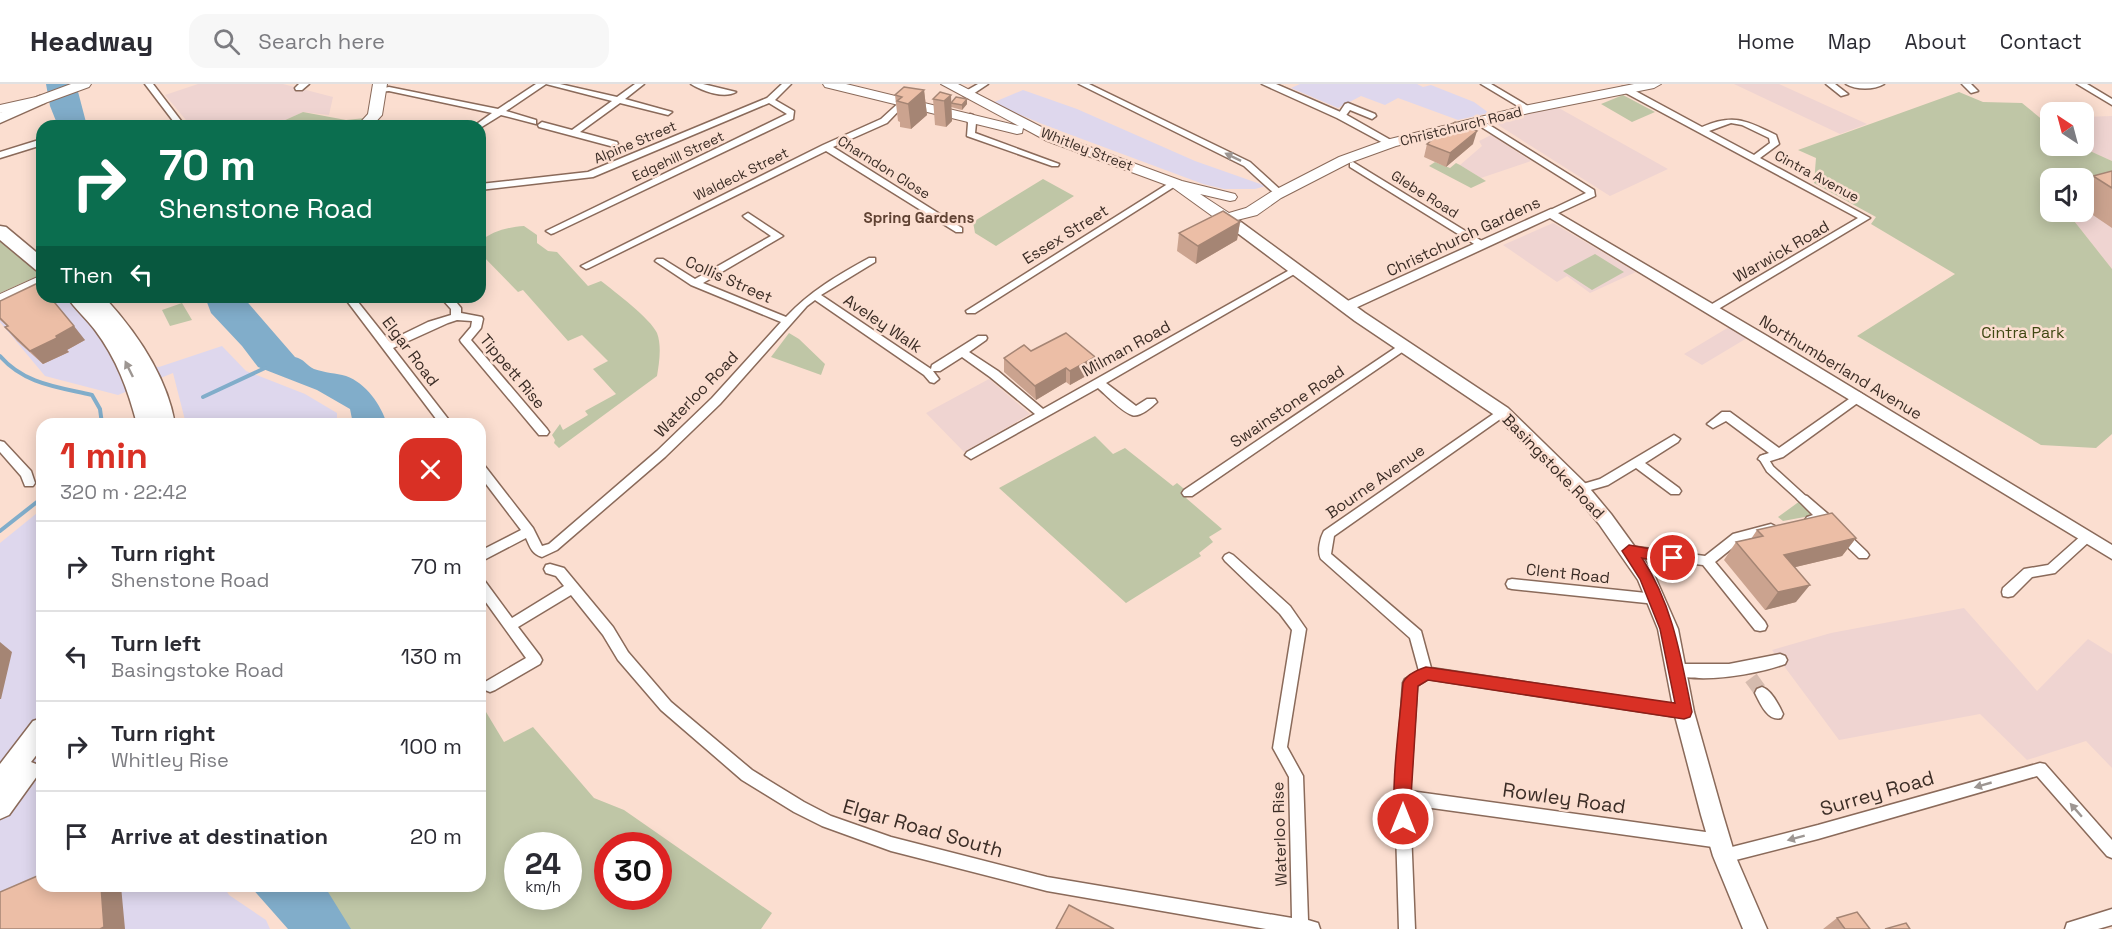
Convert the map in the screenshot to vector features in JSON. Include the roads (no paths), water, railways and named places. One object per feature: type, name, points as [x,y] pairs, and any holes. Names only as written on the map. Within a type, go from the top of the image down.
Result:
[{"type":"highway","points":[[3,108],[39,96]]},
{"type":"highway","points":[[0,119],[39,96]]},
{"type":"highway","points":[[0,216],[36,245]]},
{"type":"highway","points":[[0,231],[36,271]]},
{"type":"highway","points":[[82,303],[102,325],[124,360],[135,381],[145,418]]},
{"type":"highway","points":[[101,303],[115,318],[133,345],[159,401],[163,418]]},
{"type":"highway","points":[[0,784],[36,737]]},
{"type":"highway","points":[[0,807],[36,761]]},
{"type":"main road","points":[[39,96],[62,84]]},
{"type":"main road","points":[[39,96],[84,84]]},
{"type":"main road","points":[[830,84],[904,101],[970,122],[992,123],[1052,138]]},
{"type":"main road","name":"Whitley Street","points":[[948,84],[1052,138],[1175,183],[1234,198]]},
{"type":"main road","name":"Christchurch Road","points":[[1248,212],[1268,202],[1277,194],[1344,160],[1391,143],[1529,109],[1654,84]]},
{"type":"main road","points":[[370,120],[375,115],[379,87]]},
{"type":"main road","name":"Whitley Street","points":[[1175,183],[1298,269]]},
{"type":"main road","name":"Christchurch Road","points":[[1234,198],[1277,194]]},
{"type":"main road","points":[[1248,212],[1220,213],[1218,201],[1234,198],[1246,202],[1248,212],[1252,236]]},
{"type":"main road","name":"Basingstoke Road","points":[[1298,269],[1346,307],[1502,412],[1580,489],[1629,551],[1646,577],[1668,629],[1684,712],[1722,848],[1757,926]]},
{"type":"main road","points":[[0,300],[36,279]]},
{"type":"street","points":[[149,84],[177,120]]},
{"type":"street","points":[[486,121],[542,84]]},
{"type":"street","points":[[550,84],[668,112]]},
{"type":"street","points":[[574,133],[640,84]]},
{"type":"street","points":[[696,84],[720,92],[732,92]]},
{"type":"street","name":"Alpine Street","points":[[486,186],[590,175],[770,100],[787,84]]},
{"type":"street","points":[[967,94],[984,84]]},
{"type":"street","points":[[1083,84],[1247,164],[1277,194]]},
{"type":"street","points":[[1267,84],[1341,116],[1391,143]]},
{"type":"street","points":[[1485,84],[1529,109]]},
{"type":"street","points":[[1830,84],[1844,94]]},
{"type":"street","points":[[1850,84],[1871,86],[1880,84]]},
{"type":"street","points":[[1966,84],[1974,91]]},
{"type":"street","points":[[2082,84],[2112,102]]},
{"type":"street","points":[[379,87],[500,112],[614,144]]},
{"type":"street","name":"Cintra Avenue","points":[[1625,89],[1865,218]]},
{"type":"street","name":"Edgehill Street","points":[[551,231],[790,117],[791,113],[770,100]]},
{"type":"street","name":"Waldeck Street","points":[[585,266],[826,147],[884,121],[904,101]]},
{"type":"street","points":[[1341,116],[1348,106],[1372,116]]},
{"type":"street","name":"Cintra Avenue","points":[[1701,131],[1720,122],[1735,119],[1773,137],[1775,144],[1755,158]]},
{"type":"street","name":"Christchurch Gardens","points":[[1346,307],[1590,196],[1591,192],[1478,121]]},
{"type":"street","points":[[970,122],[970,134],[1054,164]]},
{"type":"street","points":[[0,156],[36,144]]},
{"type":"street","name":"Charndon Close","points":[[826,147],[959,230]]},
{"type":"street","name":"Glebe Road","points":[[1353,165],[1482,245]]},
{"type":"street","name":"Essex Street","points":[[971,311],[1175,183]]},
{"type":"street","name":"Northumberland Avenue","points":[[1551,213],[1859,396],[1904,427],[2112,553]]},
{"type":"street","points":[[695,283],[781,238],[748,216]]},
{"type":"street","name":"Warwick Road","points":[[1710,309],[1865,218]]},
{"type":"street","name":"Waterloo Road","points":[[529,531],[538,550],[542,552],[561,540],[661,454],[716,401],[814,295],[872,260]]},
{"type":"street","name":"Collis Street","points":[[660,261],[695,283],[788,321]]},
{"type":"street","name":"Milman Road","points":[[971,455],[1298,269]]},
{"type":"street","name":"Aveley Walk","points":[[814,295],[928,372],[935,373],[962,352]]},
{"type":"street","name":"Elgar Road","points":[[353,303],[441,418]]},
{"type":"street","points":[[386,347],[456,316],[456,308],[451,303]]},
{"type":"street","name":"Tippett Rise","points":[[456,316],[472,315],[478,319],[477,328],[465,340],[543,432]]},
{"type":"street","points":[[982,338],[962,352],[994,374],[1042,414]]},
{"type":"street","name":"Swainstone Road","points":[[1188,493],[1404,346]]},
{"type":"street","points":[[1098,382],[1135,412],[1151,402]]},
{"type":"street","points":[[1859,396],[1779,454],[1764,459],[1770,469],[1863,555]]},
{"type":"street","name":"Bourne Avenue","points":[[1426,673],[1416,634],[1325,556],[1328,534],[1502,412]]},
{"type":"street","points":[[1713,424],[1726,415],[1779,454]]},
{"type":"street","points":[[1580,489],[1604,482],[1674,439]]},
{"type":"street","points":[[0,445],[4,457],[27,474],[29,483]]},
{"type":"street","points":[[1637,463],[1675,491]]},
{"type":"street","points":[[486,476],[529,531],[486,554]]},
{"type":"street","points":[[1802,522],[1824,517]]},
{"type":"street","points":[[1707,561],[1737,537],[1781,527]]},
{"type":"street","points":[[2008,592],[2028,573],[2051,569],[2087,537]]},
{"type":"street","points":[[1629,551],[1707,561],[1760,626]]},
{"type":"street","name":"Waterloo Rise","points":[[1229,558],[1285,610],[1299,629],[1280,748],[1296,776],[1306,928]]},
{"type":"street","name":"Elgar Road South","points":[[550,569],[560,572],[608,631],[623,656],[666,706],[747,775],[799,807],[827,821],[891,844],[1047,884],[1306,928]]},
{"type":"street","name":"Clent Road","points":[[1512,584],[1656,599]]},
{"type":"street","points":[[510,625],[572,588]]},
{"type":"street","points":[[486,592],[535,660],[490,686]]},
{"type":"street","points":[[1677,670],[1702,673],[1748,673],[1780,660]]},
{"type":"street","points":[[1407,929],[1402,797],[1410,683],[1426,673],[1684,712]]},
{"type":"street","points":[[1762,693],[1776,714]]},
{"type":"street","name":"Surrey Road","points":[[1722,848],[1818,832],[2040,769],[2112,851]]},
{"type":"street","name":"Rowley Road","points":[[1402,797],[1722,848]]},
{"type":"street","points":[[2073,929],[2112,916]]},
{"type":"water","points":[[46,84],[76,84],[85,120],[56,120],[50,106]]},
{"type":"water","points":[[207,303],[248,303],[295,357],[314,369],[353,379],[377,402],[385,418],[352,418],[350,409],[317,390],[258,367],[211,313]]},
{"type":"water","points":[[255,892],[328,892],[351,929],[288,929]]},
{"type":"waterway","points":[[0,356],[9,365],[31,379],[54,387],[92,395],[100,409],[101,418]]},
{"type":"waterway","points":[[203,397],[265,368]]},
{"type":"waterway","points":[[0,531],[36,503]]},
{"type":"tunnel","points":[[1751,678],[1762,693]]},
{"type":"district","name":"Spring Gardens","points":[[919,218]]},
{"type":"park label","name":"Cintra Park","points":[[2023,332]]}]
